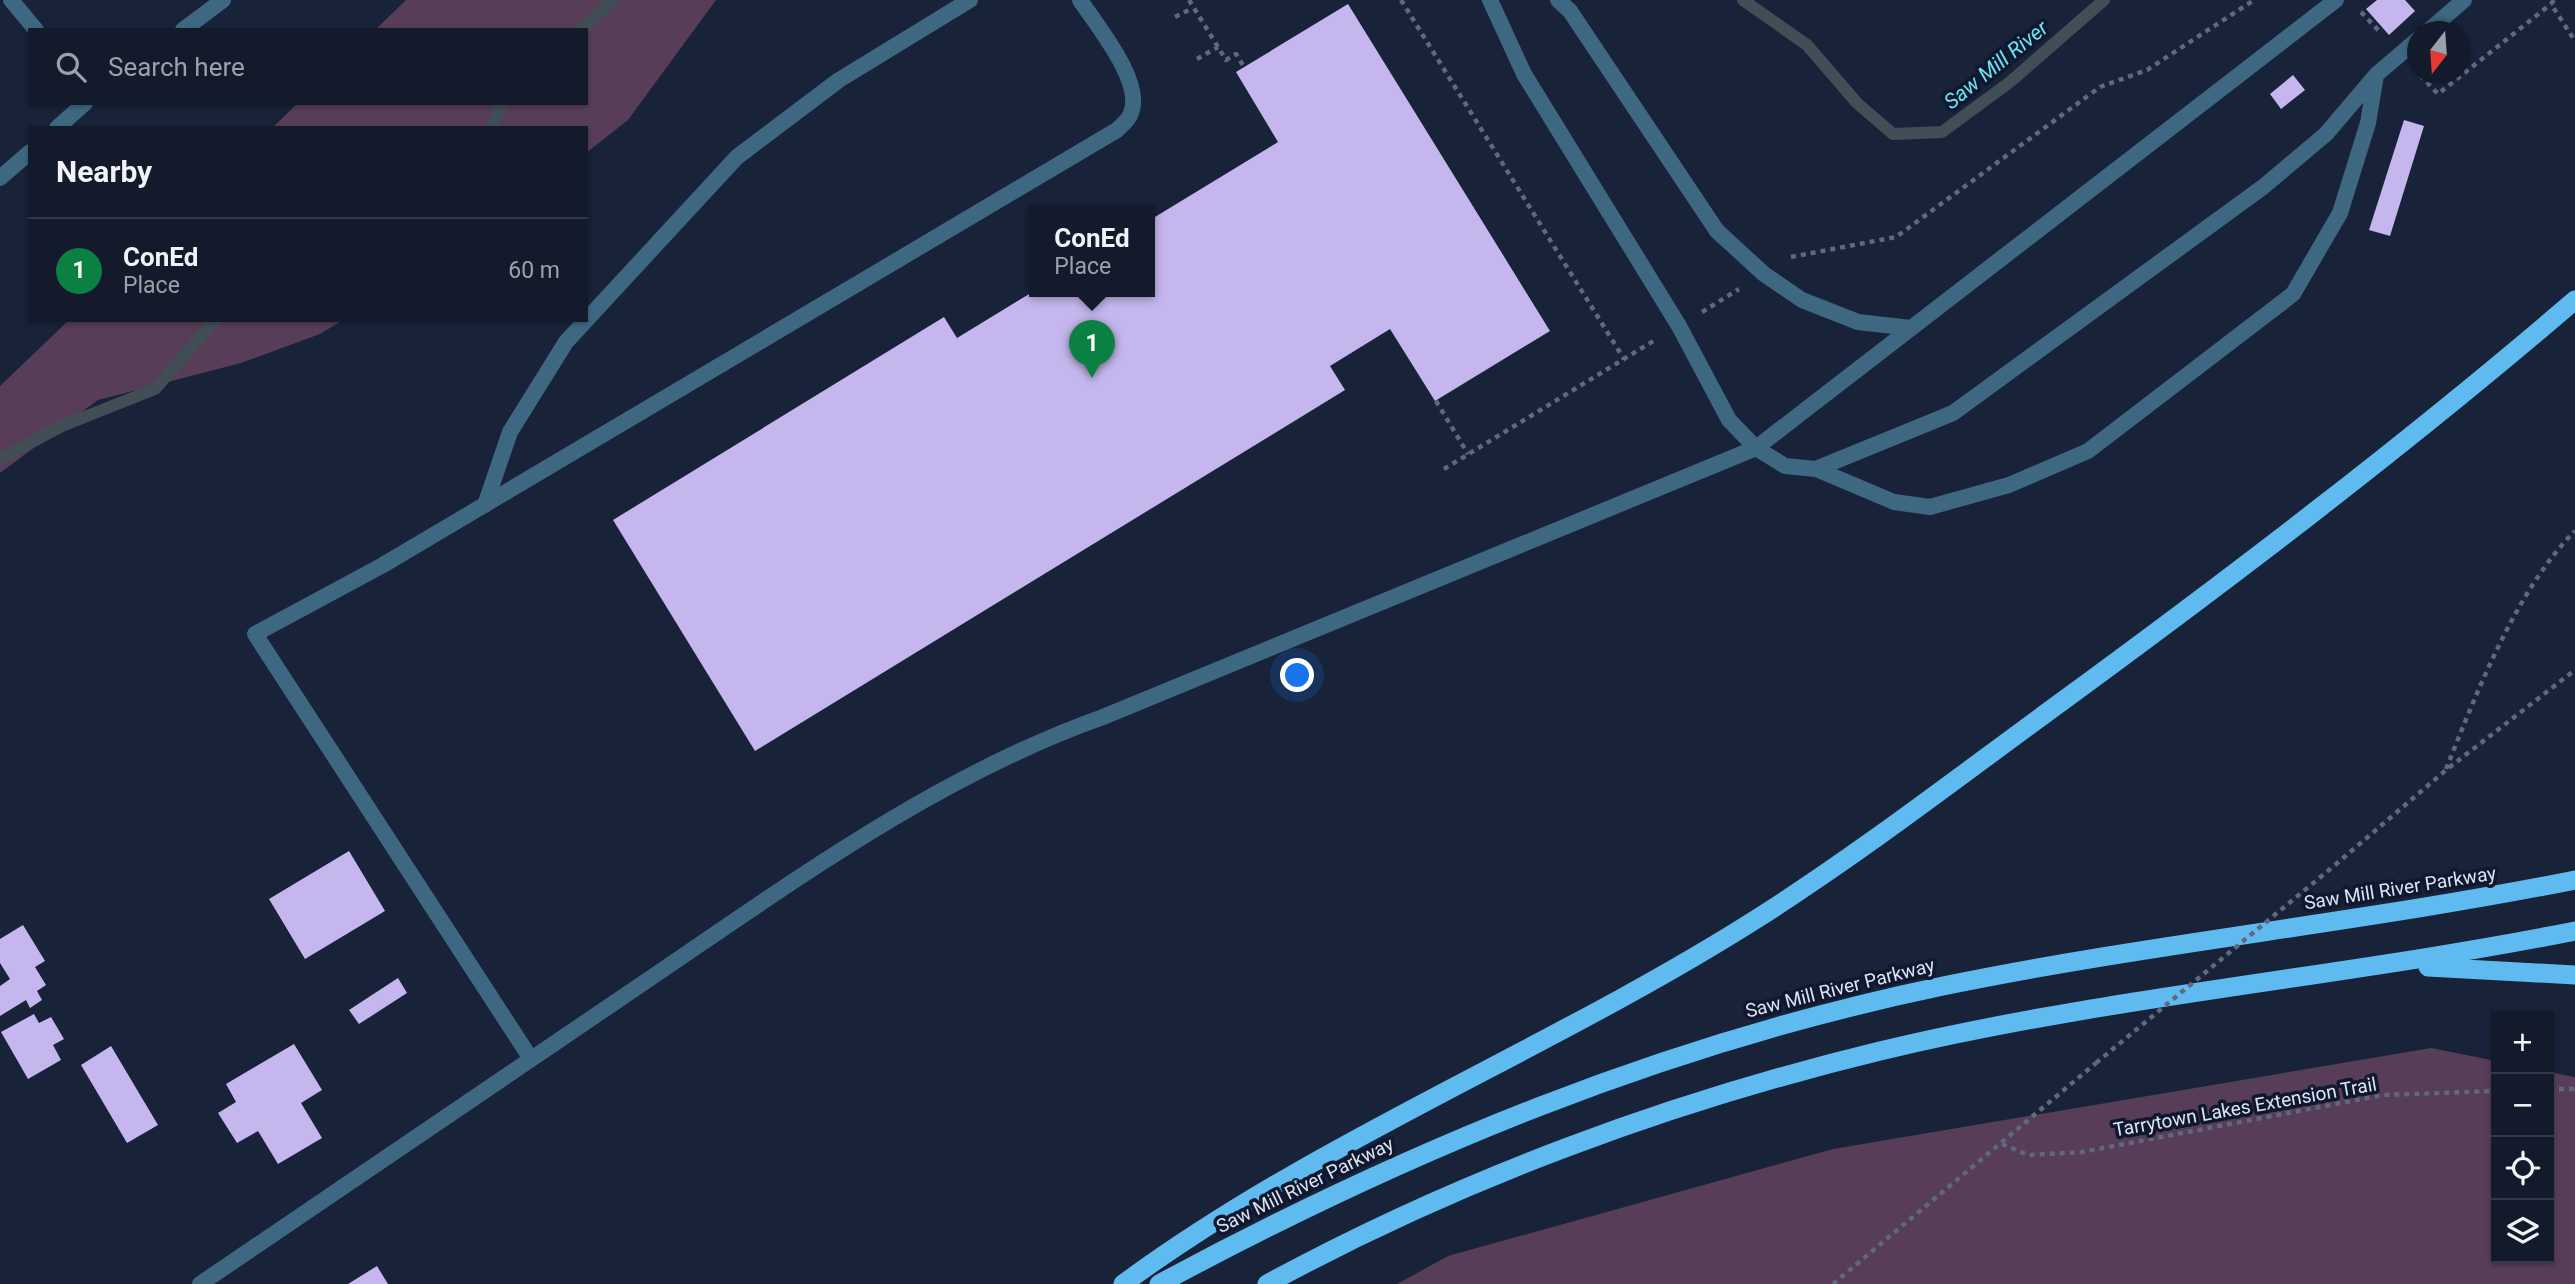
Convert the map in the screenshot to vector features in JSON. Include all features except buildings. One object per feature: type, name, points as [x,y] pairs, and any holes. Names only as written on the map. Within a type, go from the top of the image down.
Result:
[{"type":"highway","points":[[1123,1284],[1286,1177],[1660,977],[1759,918],[1950,783],[2282,539],[2456,401],[2575,300]]},
{"type":"highway","name":"Saw Mill River Parkway","points":[[1159,1284],[1246,1238],[1448,1142],[1581,1089],[1721,1042],[1869,1003],[2012,973],[2453,903],[2575,880]]},
{"type":"highway","points":[[1267,1284],[1409,1215],[1540,1159],[1678,1109],[1812,1069],[1881,1051],[2020,1022],[2375,967],[2575,931]]},
{"type":"highway","points":[[2375,967],[2466,967],[2575,975]]},
{"type":"lane","points":[[11,0],[34,28]]},
{"type":"lane","points":[[186,28],[223,0]]},
{"type":"lane","points":[[588,318],[737,157],[839,80],[970,0]]},
{"type":"lane","points":[[531,1059],[255,634],[383,565],[1117,130],[1131,116],[1134,99],[1125,70],[1080,0]]},
{"type":"lane","points":[[1490,0],[1524,74],[1679,326],[1729,420],[1756,448],[1785,466],[1816,469],[1894,502],[1930,507],[2009,485],[2088,451],[2293,295],[2340,213],[2368,123],[2377,74]]},
{"type":"lane","points":[[1558,0],[1570,11],[1717,231],[1764,274],[1802,300],[1858,322],[1911,328]]},
{"type":"lane","points":[[200,1284],[757,906],[930,797],[1043,738],[1103,717],[1756,448],[2336,0]]},
{"type":"lane","points":[[2440,21],[2464,0]]},
{"type":"lane","points":[[1816,469],[1953,413],[2263,187],[2326,134],[2377,74],[2407,48]]},
{"type":"lane","points":[[59,126],[83,105]]},
{"type":"lane","points":[[0,178],[28,154]]},
{"type":"lane","points":[[485,505],[510,432],[566,342],[584,322]]},
{"type":"path","points":[[1189,0],[1226,60],[1236,54],[1244,67]]},
{"type":"path","points":[[1401,0],[1624,359]]},
{"type":"path","points":[[1444,469],[1794,256],[1896,237],[2099,87],[2147,70],[2254,0]]},
{"type":"path","points":[[2470,68],[2553,2],[2575,41]]},
{"type":"path","points":[[1175,18],[1193,8]]},
{"type":"path","points":[[1197,59],[1218,47]]},
{"type":"path","points":[[2428,84],[2438,94],[2450,84]]},
{"type":"path","points":[[1436,401],[1468,454]]},
{"type":"path","points":[[2446,770],[2479,686],[2529,593],[2575,531]]},
{"type":"path","points":[[1833,1284],[2446,770],[2575,670]]},
{"type":"path","points":[[2554,1089],[2575,1088]]},
{"type":"path","name":"Tarrytown Lakes Extension Trail","points":[[2002,1144],[2028,1155],[2082,1152],[2383,1095],[2491,1091]]},
{"type":"shaded area","points":[[406,0],[716,0],[628,120],[588,151],[588,126],[274,126],[296,105],[588,105],[588,28],[377,28]]},
{"type":"shaded area","points":[[67,322],[340,322],[320,334],[241,363],[98,400],[0,473],[0,386]]},
{"type":"shaded area","points":[[2431,1048],[2491,1060],[2491,1263],[2554,1263],[2554,1073],[2575,1077],[2575,1284],[1397,1284],[1448,1256],[1833,1149]]},
{"type":"waterway","name":"Saw Mill River","points":[[583,28],[613,0]]},
{"type":"waterway","name":"Saw Mill River","points":[[1743,0],[1807,45],[1857,103],[1893,134],[1942,132],[2010,82],[2104,0]]},
{"type":"waterway","name":"Saw Mill River","points":[[493,126],[501,105]]},
{"type":"waterway","name":"Saw Mill River","points":[[0,459],[62,426],[155,389],[213,322]]},
{"type":"place","name":"ConEd","points":[[1092,378]]}]
